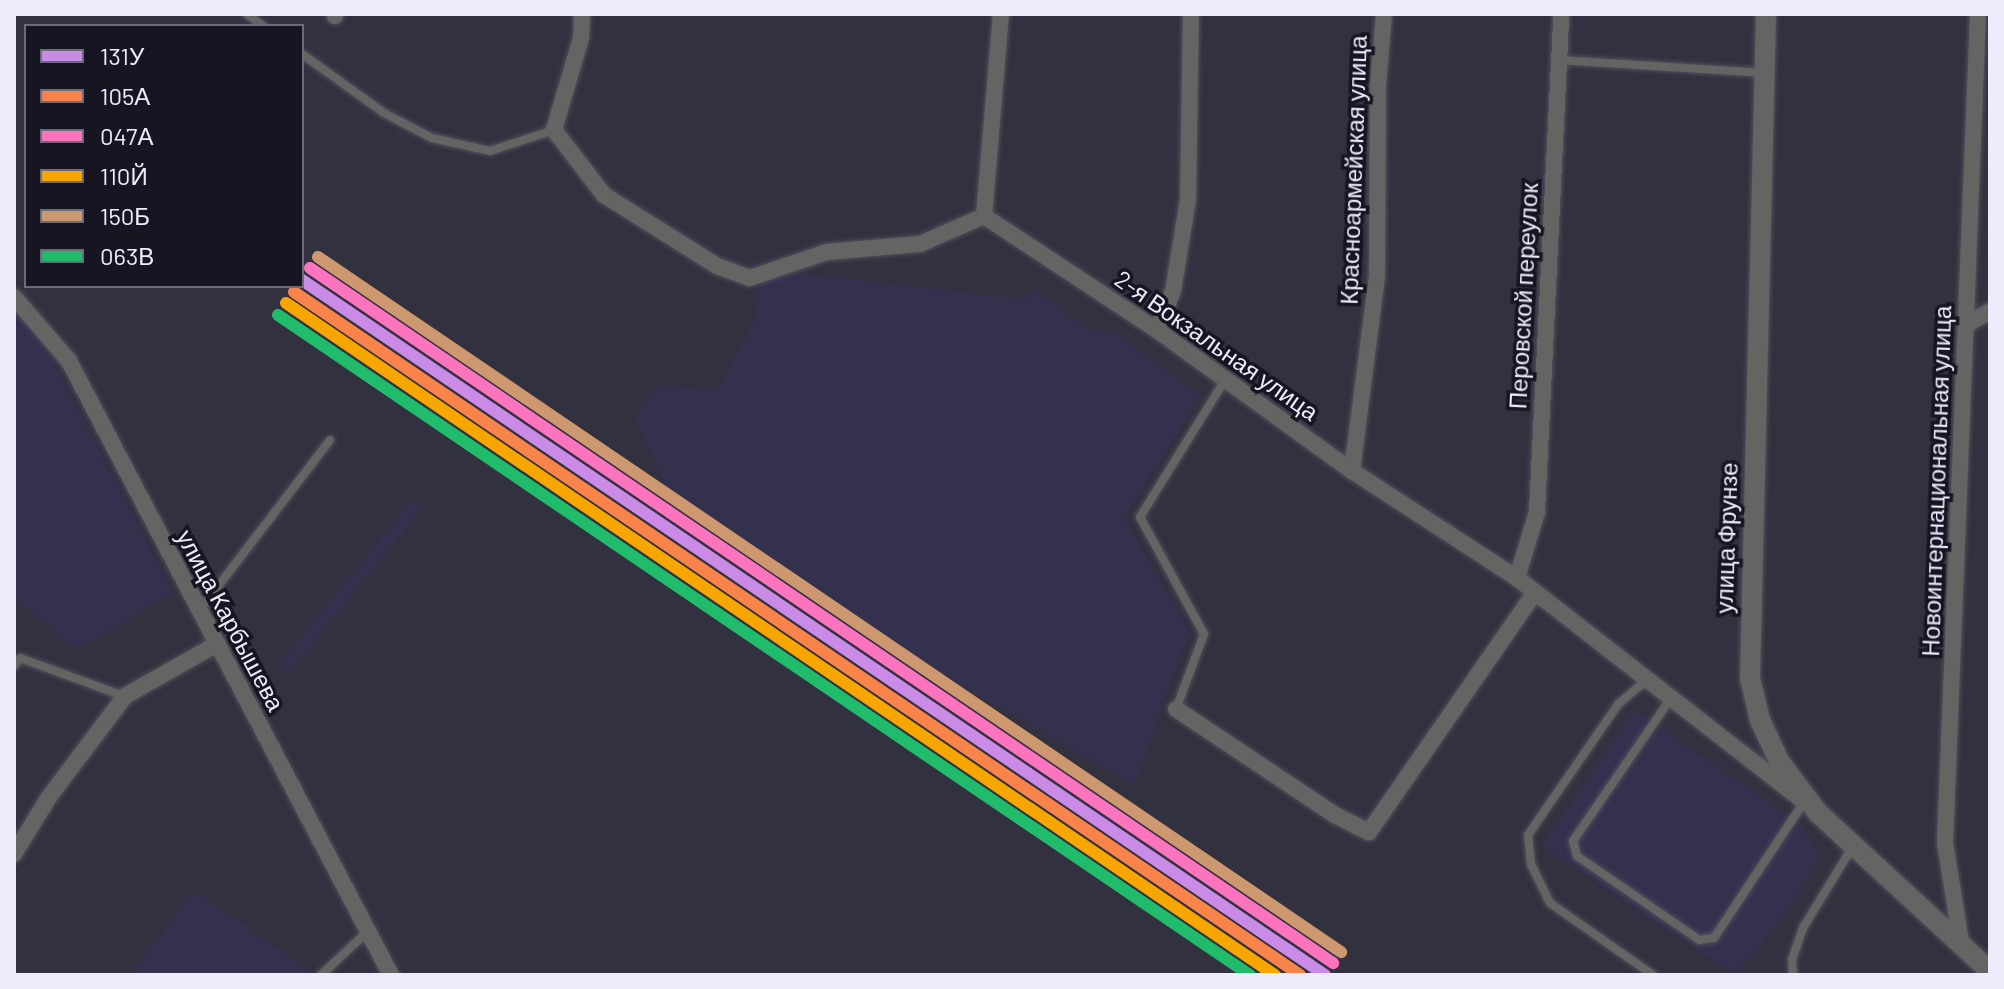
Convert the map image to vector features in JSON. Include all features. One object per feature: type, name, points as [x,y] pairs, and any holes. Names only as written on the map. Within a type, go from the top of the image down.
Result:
[{"type":"street","points":[[582,14],[581,38],[554,130],[604,195],[717,266],[750,278],[827,252],[920,244],[984,216],[1001,14]]},
{"type":"street","points":[[1157,330],[1173,291],[1188,199],[1191,14]]},
{"type":"street","name":"Красноармейская улица","points":[[1352,471],[1377,277],[1378,85],[1384,14]]},
{"type":"street","name":"Перовской переулок","points":[[1517,578],[1537,512],[1561,14]]},
{"type":"street","name":"улица Фрунзе","points":[[1766,14],[1750,678],[1760,720],[1779,761],[1811,807],[1990,971]]},
{"type":"street","name":"Новоинтернациональная улица","points":[[1962,948],[1945,843],[1978,14]]},
{"type":"street","name":"2-я Вокзальная улица","points":[[984,216],[1157,330],[1352,471],[1517,578],[1811,807]]},
{"type":"street","name":"улица Карбышева","points":[[14,297],[69,361],[391,975]]},
{"type":"street","points":[[1967,324],[1990,311]]},
{"type":"street","points":[[1176,709],[1335,815],[1369,832],[1535,592]]},
{"type":"street","points":[[14,854],[49,797],[125,696],[217,644]]},
{"type":"lane","points":[[304,55],[384,113],[432,138],[490,151],[554,130]]},
{"type":"lane","points":[[1559,60],[1765,73]]},
{"type":"lane","points":[[1176,709],[1204,634],[1140,517],[1226,379]]},
{"type":"lane","points":[[199,611],[330,440]]},
{"type":"lane","points":[[14,666],[20,658],[125,696]]},
{"type":"lane","points":[[1649,678],[1619,703],[1528,835],[1531,864],[1550,903],[1653,975]]},
{"type":"lane","points":[[1672,697],[1573,841],[1577,856],[1699,940],[1714,938],[1811,807]]},
{"type":"lane","points":[[1793,975],[1792,960],[1803,928],[1853,846]]},
{"type":"lane","points":[[321,975],[367,932]]},
{"type":"shaded area","points":[[786,272],[1024,299],[1036,290],[1089,331],[1096,326],[1107,335],[1114,333],[1201,396],[1124,518],[1189,630],[1135,784],[937,672],[667,488],[635,418],[660,385],[717,390],[757,316],[759,283]]},
{"type":"shaded area","points":[[14,306],[31,325],[61,376],[173,593],[77,649],[14,598]]},
{"type":"shaded area","points":[[412,500],[422,508],[289,673],[279,665]]},
{"type":"shaded area","points":[[1634,709],[1802,826],[1820,858],[1781,919],[1735,975],[1542,846]]},
{"type":"shaded area","points":[[195,891],[312,972],[309,975],[130,975]]},
{"type":"transit line","name":"150Б","points":[[318,257],[1341,952]]},
{"type":"transit line","name":"047А","points":[[310,268],[1333,963]]},
{"type":"transit line","name":"131У","points":[[304,281],[1325,975]]},
{"type":"transit line","name":"105А","points":[[294,292],[1300,975]]},
{"type":"transit line","name":"110Й","points":[[286,303],[1275,975]]},
{"type":"transit line","name":"063В","points":[[278,315],[1250,975]]}]
